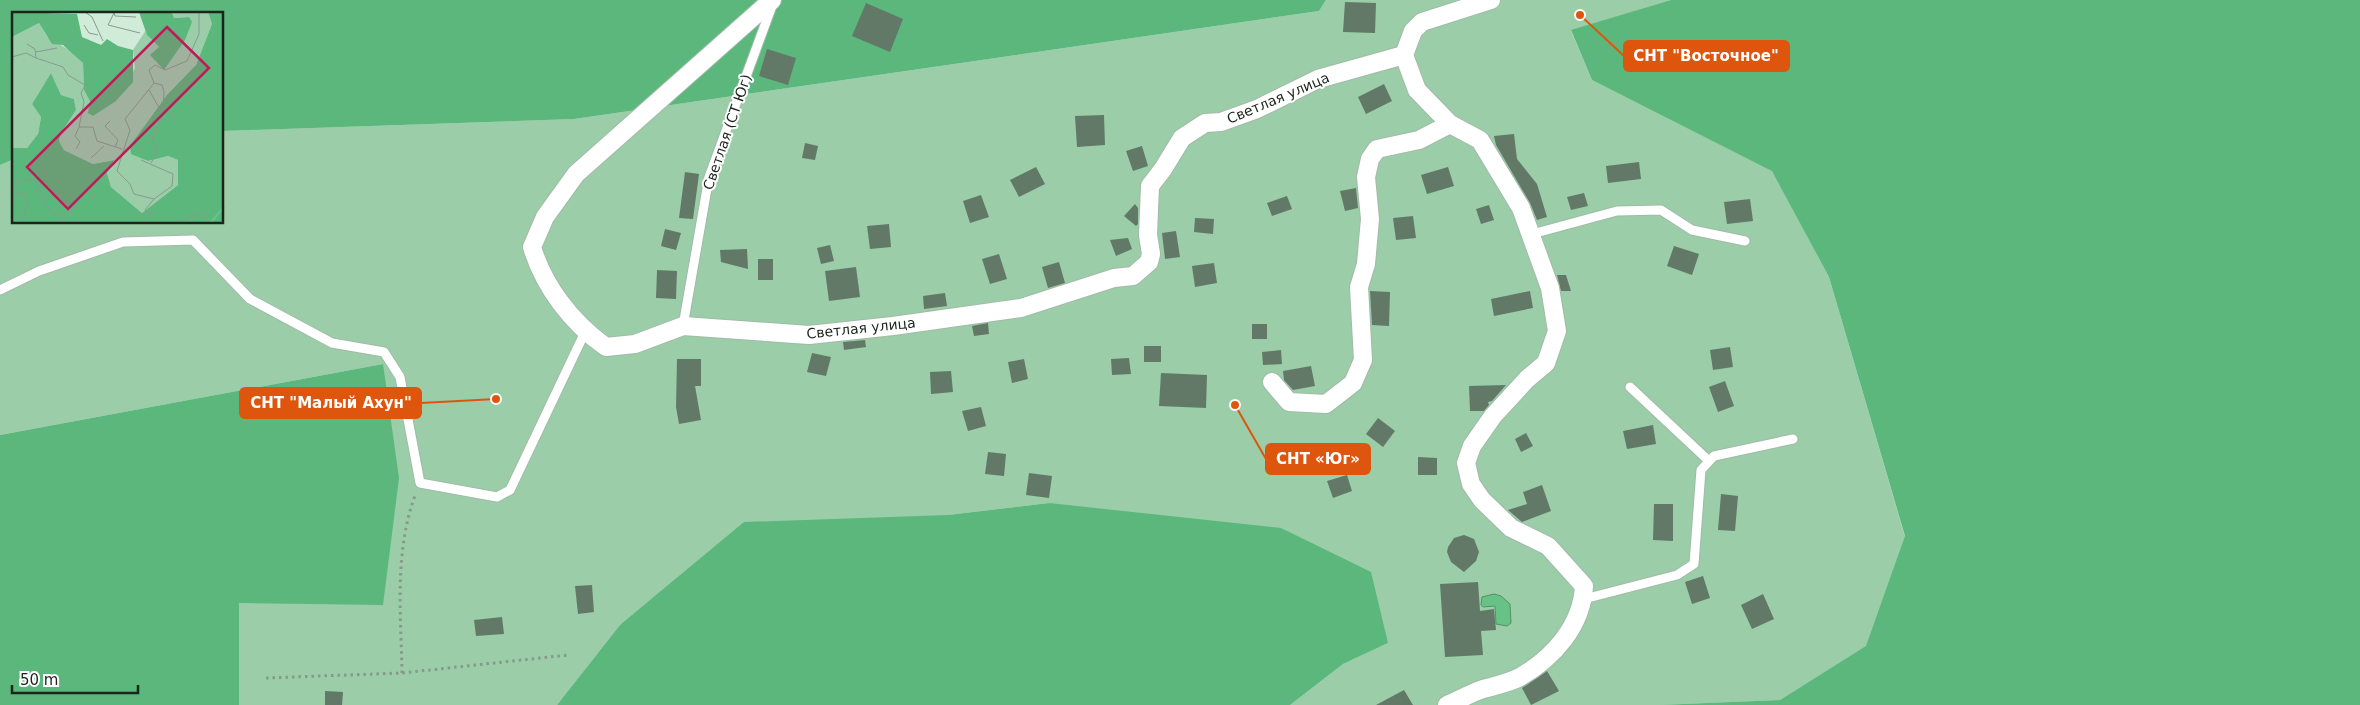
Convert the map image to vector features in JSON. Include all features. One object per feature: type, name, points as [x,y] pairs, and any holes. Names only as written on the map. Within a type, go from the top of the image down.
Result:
[{"type":"street","name":"Светлая улица","points":[[773,0],[576,174],[545,217],[532,247],[538,267],[554,294],[584,332],[606,347],[635,344],[683,326],[809,335],[893,326],[1021,308],[1114,278],[1133,276],[1149,262],[1151,254],[1148,235],[1150,186],[1182,138],[1205,123],[1221,122],[1257,109],[1318,79],[1404,55]]},
{"type":"street","points":[[1447,705],[1480,690],[1519,678],[1554,651],[1575,623],[1584,598],[1584,586],[1548,546],[1511,528],[1482,500],[1471,484],[1466,463],[1472,446],[1493,416],[1527,378],[1546,363],[1557,331],[1550,288],[1521,208],[1480,140],[1450,124],[1417,90],[1404,55],[1413,32],[1422,22],[1491,0]]},
{"type":"street","points":[[1272,382],[1289,402],[1326,404],[1354,383],[1363,360],[1359,287],[1366,264],[1368,246],[1370,219],[1366,177],[1370,159],[1377,149],[1419,140],[1450,124]]},
{"type":"lane","name":"Светлая (СТ Юг)","points":[[683,326],[709,177],[773,0]]},
{"type":"lane","points":[[1532,234],[1617,211],[1661,210],[1692,230],[1745,241]]},
{"type":"lane","points":[[0,290],[38,270],[123,242],[193,240],[250,299],[332,343],[384,352],[400,377],[420,483],[497,497],[510,490],[584,332]]},
{"type":"lane","points":[[1630,387],[1710,461]]},
{"type":"lane","points":[[1584,598],[1677,575],[1694,564],[1701,470],[1714,456],[1793,439]]},
{"type":"path","points":[[402,673],[400,570],[410,508],[420,483]]},
{"type":"path","points":[[266,678],[402,673],[568,655]]},
{"type":"shaded area","points":[[0,0],[1326,0],[1319,11],[574,119],[224,131],[224,12],[12,12],[12,160],[0,165]]},
{"type":"shaded area","points":[[1326,0],[1671,0],[1571,31],[1592,80],[1772,170],[1829,277],[1905,537],[1867,646],[1780,700],[1659,705],[1290,705],[1343,664],[1388,643],[1049,503],[948,515],[620,625],[557,705],[239,705],[239,602],[383,364],[0,435],[0,165],[12,160],[12,224],[224,224],[224,131],[574,119],[1319,11]]},
{"type":"shaded area","points":[[1671,0],[2360,0],[2360,705],[1659,705],[1780,700],[1866,646],[1905,536],[1829,277],[1772,171],[1592,80],[1571,30]]},
{"type":"shaded area","points":[[383,364],[399,478],[383,605],[239,603],[239,705],[0,705],[0,435]]},
{"type":"shaded area","points":[[1049,503],[1281,528],[1371,572],[1388,643],[1343,664],[1290,705],[557,705],[620,625],[744,522],[948,515]]},
{"type":"shaded area","points":[[1494,594],[1501,596],[1510,604],[1511,623],[1507,626],[1496,624],[1495,606],[1483,607],[1481,605],[1482,597]]},
{"type":"building","points":[[1345,2],[1376,3],[1375,33],[1343,32]]},
{"type":"building","points":[[866,3],[903,19],[890,52],[852,36]]},
{"type":"building","points":[[767,49],[796,58],[788,85],[759,76]]},
{"type":"building","points":[[1384,84],[1392,101],[1366,114],[1358,97]]},
{"type":"building","points":[[1104,115],[1105,145],[1077,147],[1075,116]]},
{"type":"building","points":[[1514,134],[1517,159],[1537,184],[1547,217],[1537,220],[1530,203],[1496,145],[1494,136]]},
{"type":"building","points":[[805,143],[818,146],[815,160],[802,158]]},
{"type":"building","points":[[1142,146],[1148,166],[1133,171],[1126,151]]},
{"type":"building","points":[[1639,162],[1641,179],[1608,183],[1606,166]]},
{"type":"building","points":[[1036,167],[1045,184],[1019,197],[1010,180]]},
{"type":"building","points":[[1448,167],[1454,186],[1427,194],[1421,175]]},
{"type":"building","points":[[685,172],[699,174],[693,219],[679,218]]},
{"type":"building","points":[[1356,188],[1358,208],[1345,211],[1340,191]]},
{"type":"building","points":[[1584,193],[1588,206],[1571,210],[1567,197]]},
{"type":"building","points":[[981,195],[989,217],[970,223],[963,201]]},
{"type":"building","points":[[1287,196],[1292,209],[1272,216],[1267,203]]},
{"type":"building","points":[[1750,199],[1753,221],[1727,224],[1724,202]]},
{"type":"building","points":[[1135,204],[1138,208],[1138,224],[1136,226],[1124,216]]},
{"type":"building","points":[[1489,205],[1494,220],[1481,224],[1476,209]]},
{"type":"building","points":[[1413,216],[1416,238],[1396,240],[1393,218]]},
{"type":"building","points":[[1195,218],[1214,219],[1213,234],[1194,232]]},
{"type":"building","points":[[889,224],[891,247],[870,249],[867,226]]},
{"type":"building","points":[[665,229],[681,233],[676,250],[661,246]]},
{"type":"building","points":[[1176,231],[1180,257],[1165,259],[1162,233]]},
{"type":"building","points":[[1128,238],[1132,249],[1116,256],[1110,240]]},
{"type":"building","points":[[830,245],[834,261],[821,264],[817,248]]},
{"type":"building","points":[[1674,246],[1699,254],[1692,275],[1667,266]]},
{"type":"building","points":[[747,249],[748,269],[721,262],[720,250]]},
{"type":"building","points":[[999,254],[1007,279],[990,284],[982,259]]},
{"type":"building","points":[[758,259],[773,259],[773,280],[758,280]]},
{"type":"building","points":[[1059,262],[1065,283],[1048,288],[1042,267]]},
{"type":"building","points":[[1214,263],[1217,283],[1195,287],[1192,266]]},
{"type":"building","points":[[856,267],[860,297],[829,301],[825,271]]},
{"type":"building","points":[[657,270],[677,271],[676,299],[656,298]]},
{"type":"building","points":[[1557,275],[1566,275],[1571,291],[1561,291]]},
{"type":"building","points":[[1370,291],[1390,292],[1389,326],[1372,325]]},
{"type":"building","points":[[1530,291],[1533,308],[1494,316],[1491,299]]},
{"type":"building","points":[[945,293],[947,306],[924,309],[923,296]]},
{"type":"building","points":[[988,323],[989,334],[974,336],[972,326]]},
{"type":"building","points":[[1252,324],[1267,324],[1267,339],[1252,339]]},
{"type":"building","points":[[865,340],[866,347],[844,350],[843,342]]},
{"type":"building","points":[[1144,346],[1161,346],[1161,362],[1144,362]]},
{"type":"building","points":[[1730,347],[1733,367],[1713,370],[1710,350]]},
{"type":"building","points":[[1281,350],[1282,364],[1263,365],[1262,352]]},
{"type":"building","points":[[812,353],[831,357],[826,376],[807,372]]},
{"type":"building","points":[[1129,358],[1131,374],[1112,375],[1111,359]]},
{"type":"building","points":[[677,359],[701,359],[701,386],[695,386],[701,420],[679,424],[676,407]]},
{"type":"building","points":[[1024,359],[1028,379],[1012,383],[1008,362]]},
{"type":"building","points":[[1311,366],[1315,386],[1293,390],[1284,380],[1283,371]]},
{"type":"building","points":[[951,371],[953,392],[931,394],[930,372]]},
{"type":"building","points":[[1161,373],[1207,375],[1206,408],[1159,406]]},
{"type":"building","points":[[1725,381],[1734,406],[1718,412],[1709,387]]},
{"type":"building","points":[[1506,385],[1492,401],[1488,402],[1489,405],[1484,411],[1470,411],[1469,386]]},
{"type":"building","points":[[981,407],[986,426],[968,431],[962,411]]},
{"type":"building","points":[[1378,418],[1395,431],[1383,447],[1366,434]]},
{"type":"building","points":[[1653,425],[1656,444],[1627,449],[1623,431]]},
{"type":"building","points":[[1526,433],[1533,446],[1521,452],[1515,439]]},
{"type":"building","points":[[988,452],[1006,454],[1004,476],[985,474]]},
{"type":"building","points":[[1418,457],[1437,458],[1437,475],[1418,475]]},
{"type":"building","points":[[1029,473],[1052,476],[1049,498],[1026,495]]},
{"type":"building","points":[[1347,475],[1352,491],[1333,498],[1327,481]]},
{"type":"building","points":[[1542,485],[1551,511],[1522,522],[1508,510],[1527,504],[1523,492]]},
{"type":"building","points":[[1721,494],[1738,496],[1735,531],[1718,530]]},
{"type":"building","points":[[1654,504],[1673,504],[1673,541],[1653,540]]},
{"type":"building","points":[[1464,535],[1474,539],[1479,552],[1476,561],[1464,572],[1451,562],[1447,552],[1454,538]]},
{"type":"building","points":[[1703,576],[1710,598],[1692,604],[1685,582]]},
{"type":"building","points":[[1478,582],[1480,611],[1494,609],[1496,630],[1481,631],[1483,655],[1445,657],[1440,584]]},
{"type":"building","points":[[592,585],[594,612],[578,614],[575,586]]},
{"type":"building","points":[[1763,594],[1774,619],[1752,629],[1741,605]]},
{"type":"building","points":[[502,617],[504,634],[476,636],[474,620]]},
{"type":"building","points":[[1547,671],[1559,691],[1531,705],[1522,688]]},
{"type":"building","points":[[1404,690],[1413,705],[1376,705]]},
{"type":"building","points":[[325,691],[343,692],[342,705],[325,705]]},
{"type":"place","name":"СНТ \"Восточное\"","points":[[1580,15]]},
{"type":"place","name":"СНТ \"Малый Ахун\"","points":[[496,399]]},
{"type":"place","name":"СНТ «Юг»","points":[[1235,405]]}]
